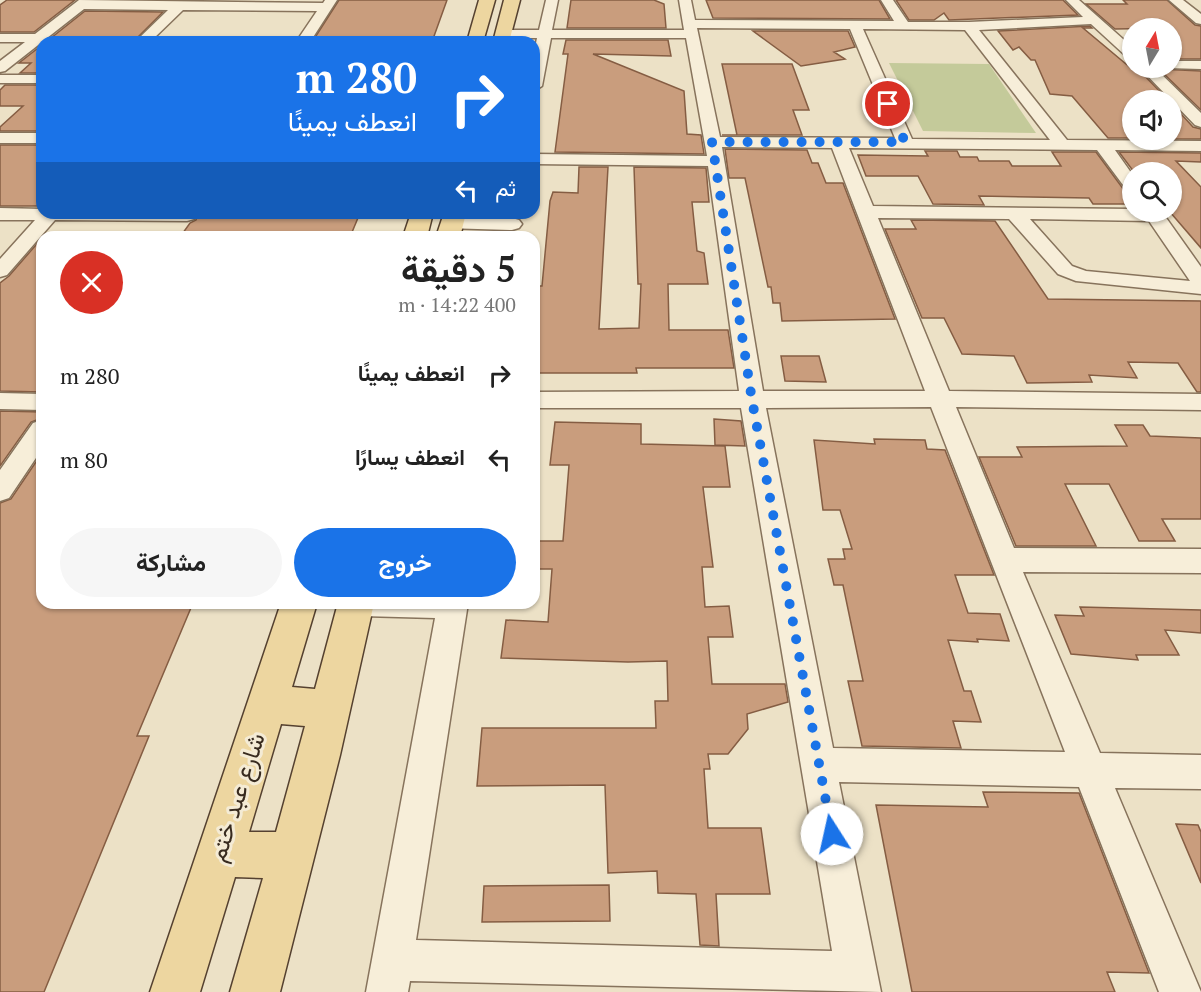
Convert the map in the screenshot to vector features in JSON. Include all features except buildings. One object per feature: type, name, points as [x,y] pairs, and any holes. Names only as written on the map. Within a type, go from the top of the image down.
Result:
[{"type":"main road","points":[[477,36],[487,0]]},
{"type":"main road","points":[[503,36],[512,0]]},
{"type":"main road","name":"شارع عبد ختم","points":[[175,992],[297,609]]},
{"type":"main road","points":[[255,992],[355,609]]},
{"type":"main road","points":[[266,704],[330,709]]},
{"type":"main road","points":[[218,854],[291,855]]},
{"type":"street","points":[[540,51],[552,0]]},
{"type":"street","points":[[887,0],[904,26]]},
{"type":"street","points":[[1072,0],[1122,45]]},
{"type":"street","points":[[1175,0],[1201,20]]},
{"type":"street","points":[[41,36],[84,3],[179,6],[329,3]]},
{"type":"street","points":[[307,36],[329,3]]},
{"type":"street","points":[[148,36],[179,6]]},
{"type":"street","points":[[522,36],[689,19],[855,26],[969,26],[1094,20]]},
{"type":"street","points":[[452,609],[390,976],[858,982],[752,400],[714,152],[689,19]]},
{"type":"street","points":[[855,26],[905,142]]},
{"type":"street","points":[[969,26],[1062,144]]},
{"type":"street","points":[[0,38],[36,38]]},
{"type":"street","points":[[0,68],[36,40]]},
{"type":"street","points":[[1182,65],[1201,65]]},
{"type":"street","points":[[1157,78],[1198,117]]},
{"type":"street","points":[[0,79],[36,79]]},
{"type":"street","points":[[0,138],[36,138]]},
{"type":"street","points":[[838,141],[1004,560],[1180,992]]},
{"type":"street","points":[[540,159],[714,152],[838,141],[1201,146]]},
{"type":"street","points":[[1102,145],[1122,172]]},
{"type":"street","points":[[865,212],[1122,213]]},
{"type":"street","points":[[0,214],[36,214]]},
{"type":"street","points":[[1015,214],[1065,270],[1072,274],[1201,288]]},
{"type":"street","points":[[0,271],[46,219]]},
{"type":"street","points":[[1160,222],[1201,282]]},
{"type":"street","points":[[452,225],[512,225]]},
{"type":"street","points":[[540,400],[940,399],[1201,402]]},
{"type":"street","points":[[0,401],[36,402]]},
{"type":"street","points":[[0,491],[36,438]]},
{"type":"street","points":[[1004,560],[1201,561]]},
{"type":"street","points":[[820,765],[1201,772]]},
{"type":"green space","points":[[889,63],[989,64],[1036,133],[923,131]]},
{"type":"route","points":[[832,834],[752,400],[712,142],[905,142],[888,104]]}]
